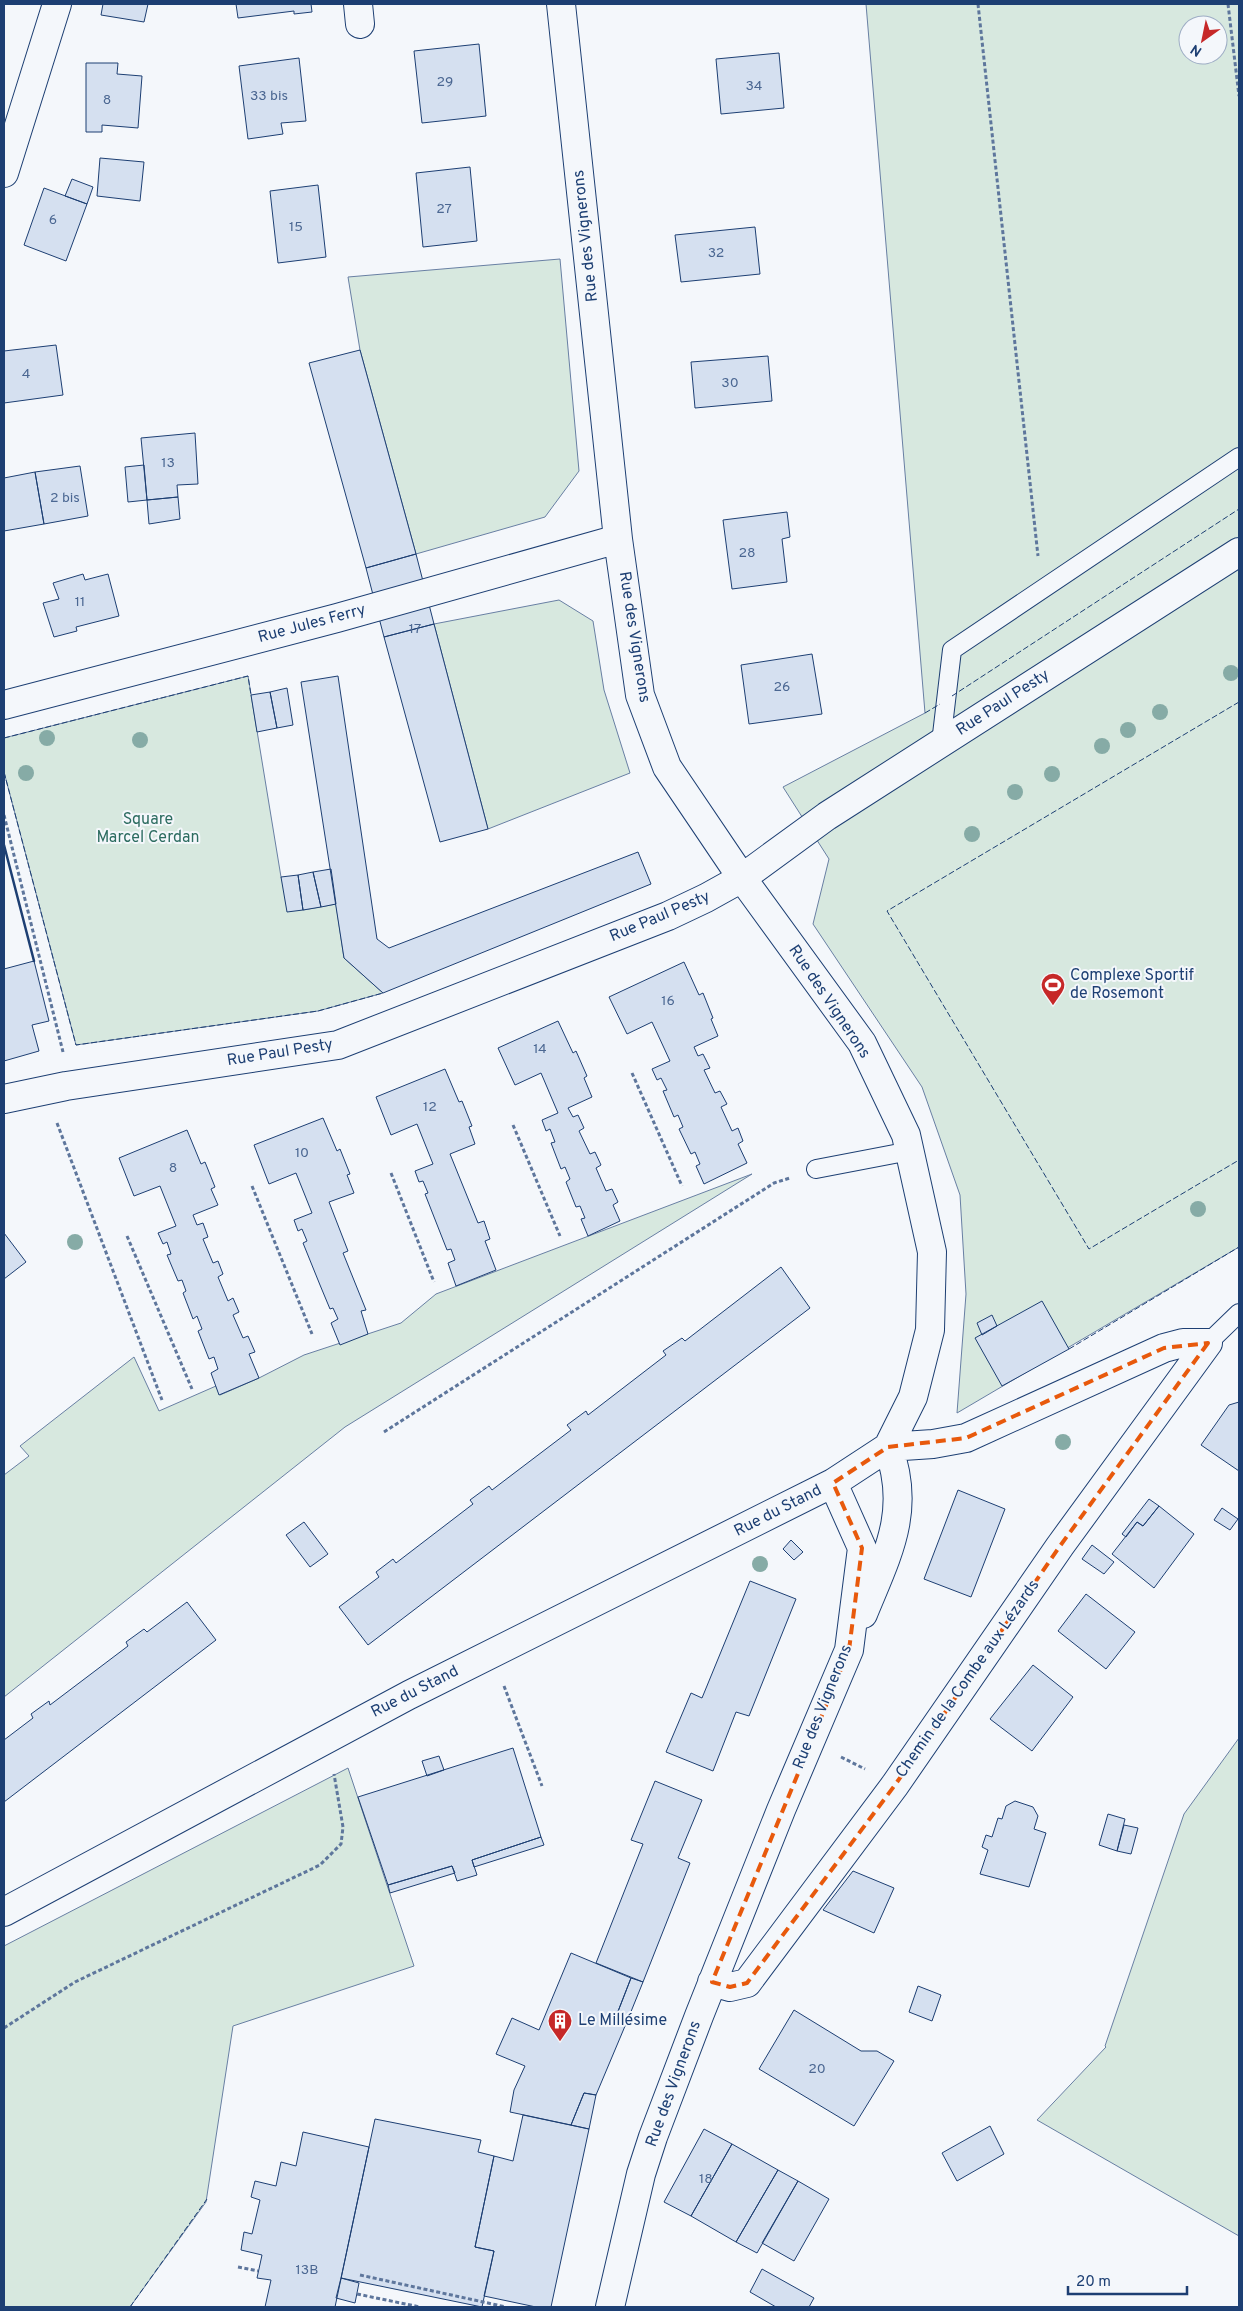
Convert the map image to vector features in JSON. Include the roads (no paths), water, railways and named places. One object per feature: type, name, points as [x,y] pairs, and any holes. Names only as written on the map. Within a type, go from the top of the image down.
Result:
[{"type":"street","points":[[4,172],[57,4]]},
{"type":"street","name":"Rue des Vignerons","points":[[561,4],[618,539],[640,696],[667,767],[742,878],[862,1043],[906,1135],[932,1252],[930,1330],[913,1397],[888,1446],[833,1482],[862,1548],[849,1650],[781,1810],[712,1982],[653,2137],[641,2174],[610,2307]]},
{"type":"street","name":"Rue Jules Ferry","points":[[4,705],[337,618],[618,539]]},
{"type":"street","name":"Rue Paul Pesty","points":[[4,1099],[66,1086],[338,1045],[668,916],[742,878],[828,816],[1239,552]]},
{"type":"street","points":[[849,1650],[893,1540],[898,1494],[895,1465],[888,1446],[933,1444],[966,1438],[1164,1348],[1183,1343],[1208,1343]]},
{"type":"street","name":"Chemin de la Combe aux Lézards","points":[[712,1982],[730,1987],[747,1983],[895,1784],[1060,1546],[1208,1343]]},
{"type":"street","name":"Rue du Stand","points":[[4,1912],[401,1698],[833,1482]]},
{"type":"lane","points":[[941,743],[952,650],[1042,592],[1239,457]]},
{"type":"lane","points":[[816,1169],[910,1151]]},
{"type":"lane","name":"Chemin de la Combe aux Lézards","points":[[1208,1343],[1239,1313]]},
{"type":"place","name":"Complexe Sportif de Rosemont","points":[[1053,1006]]},
{"type":"place","name":"Le Millésime","points":[[560,2042]]},
{"type":"park label","name":"Square Marcel Cerdan","points":[[148,829]]}]
